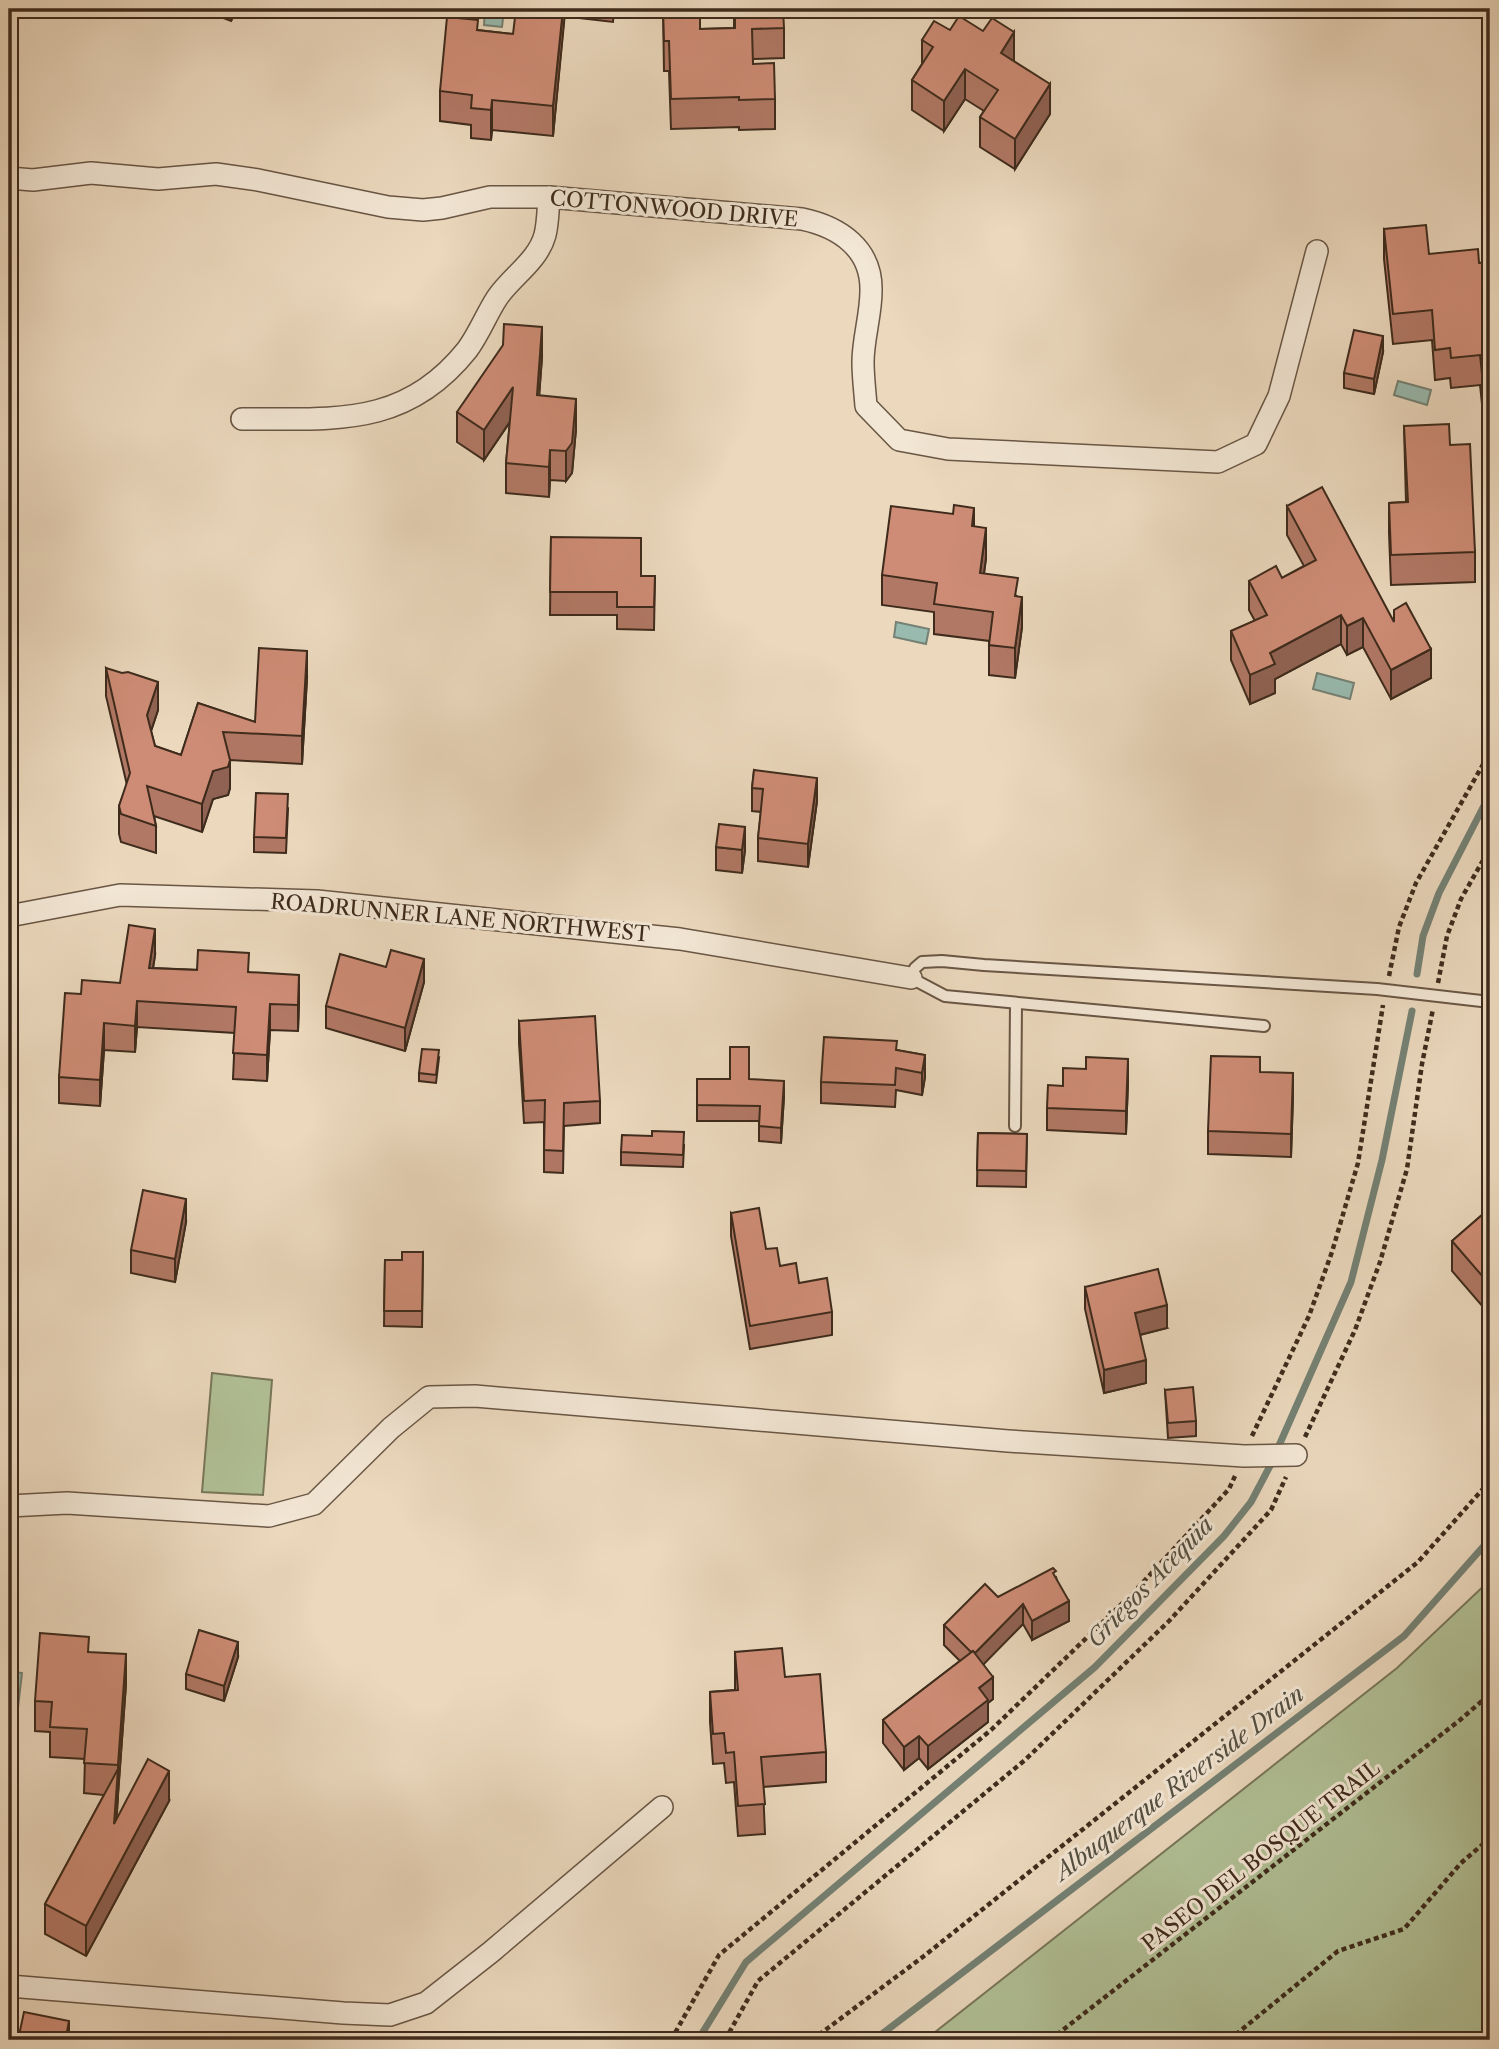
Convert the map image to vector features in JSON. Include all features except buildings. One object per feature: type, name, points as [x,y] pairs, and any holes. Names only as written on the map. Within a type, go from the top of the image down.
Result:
[{"type":"street","name":"COTTONWOOD DRIVE","points":[[9,178],[33,180],[90,173],[158,179],[216,174],[408,210],[442,208],[490,197],[549,197],[818,222],[839,231],[856,248],[863,258],[870,278],[871,300],[863,361],[866,406],[900,440],[948,449],[1218,462],[1256,444],[1279,396],[1317,251]]},
{"type":"street","points":[[242,419],[340,419],[388,409],[424,390],[467,350],[509,281],[540,247],[545,234],[549,197]]},
{"type":"street","name":"ROADRUNNER LANE NORTHWEST","points":[[9,916],[120,895],[317,901],[681,939],[911,978]]},
{"type":"street","points":[[9,1506],[67,1503],[269,1516],[314,1504],[391,1428],[429,1396],[475,1396],[1007,1441],[1291,1455]]},
{"type":"street","points":[[9,1986],[390,2015],[426,2003],[491,1952],[662,1807]]},
{"type":"lane","points":[[1264,1026],[945,996],[911,978],[915,968],[922,962],[932,960],[1386,989],[1490,1002]]},
{"type":"lane","points":[[1015,1126],[1016,1003]]},
{"type":"path","points":[[725,2040],[758,1981],[1025,1760],[1170,1621],[1271,1510],[1291,1455],[1355,1330],[1380,1262],[1407,1168],[1422,1063],[1447,936],[1461,899],[1490,848]]},
{"type":"path","points":[[812,2040],[924,1956],[1418,1562],[1490,1481]]},
{"type":"path","name":"PASEO DEL BOSQUE TRAIL","points":[[1050,2040],[1490,1694]]},
{"type":"path","points":[[1228,2040],[1338,1951],[1404,1929],[1461,1863],[1490,1838]]},
{"type":"green space","points":[[212,1373],[272,1380],[263,1495],[202,1492]]},
{"type":"green space","points":[[1490,1580],[1490,2040],[925,2040],[1397,1668]]},
{"type":"water","points":[[485,9],[504,9],[502,27],[484,25]]},
{"type":"water","points":[[1398,381],[1431,390],[1427,405],[1394,395]]},
{"type":"water","points":[[896,622],[929,629],[926,644],[894,637]]},
{"type":"water","points":[[1317,673],[1354,683],[1350,699],[1313,689]]},
{"type":"water","points":[[9,1671],[22,1673],[17,1716],[9,1715]]},
{"type":"waterway","name":"Griegos Acequia","points":[[1417,974],[1423,936],[1439,893],[1490,794]]},
{"type":"waterway","name":"Griegos Acequia","points":[[698,2040],[746,1962],[1095,1667],[1224,1536],[1251,1502],[1270,1466],[1351,1282],[1382,1160],[1412,1011]]},
{"type":"waterway","name":"Albuquerque Riverside Drain","points":[[874,2040],[1404,1636],[1490,1539]]}]
